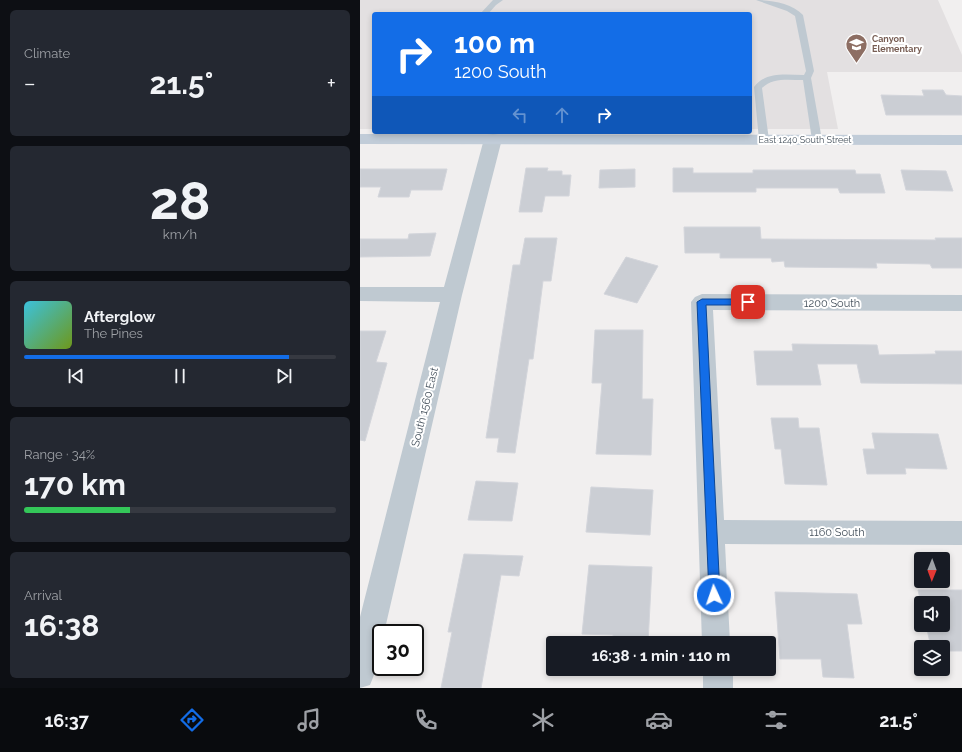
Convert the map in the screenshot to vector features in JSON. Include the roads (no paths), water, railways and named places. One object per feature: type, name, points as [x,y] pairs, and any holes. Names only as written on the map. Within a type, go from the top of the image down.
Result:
[{"type":"street","name":"East 1240 South Street","points":[[360,139],[447,136],[493,139],[523,136],[764,140],[962,140]]},
{"type":"street","name":"South 1560 East","points":[[360,675],[452,295],[493,139]]},
{"type":"street","points":[[360,294],[452,295]]},
{"type":"street","name":"1200 South","points":[[712,532],[702,302],[962,303]]},
{"type":"street","points":[[712,532],[716,636]]},
{"type":"street","name":"1160 South","points":[[712,532],[962,533]]},
{"type":"street","points":[[718,676],[718,688]]},
{"type":"lane","points":[[486,12],[499,0]]},
{"type":"lane","points":[[760,0],[790,9],[799,15],[810,71],[807,78],[817,140]]},
{"type":"lane","points":[[764,140],[758,87],[765,80],[779,77],[807,78]]},
{"type":"place","name":"Canyon Elementary","points":[[856,64]]}]
